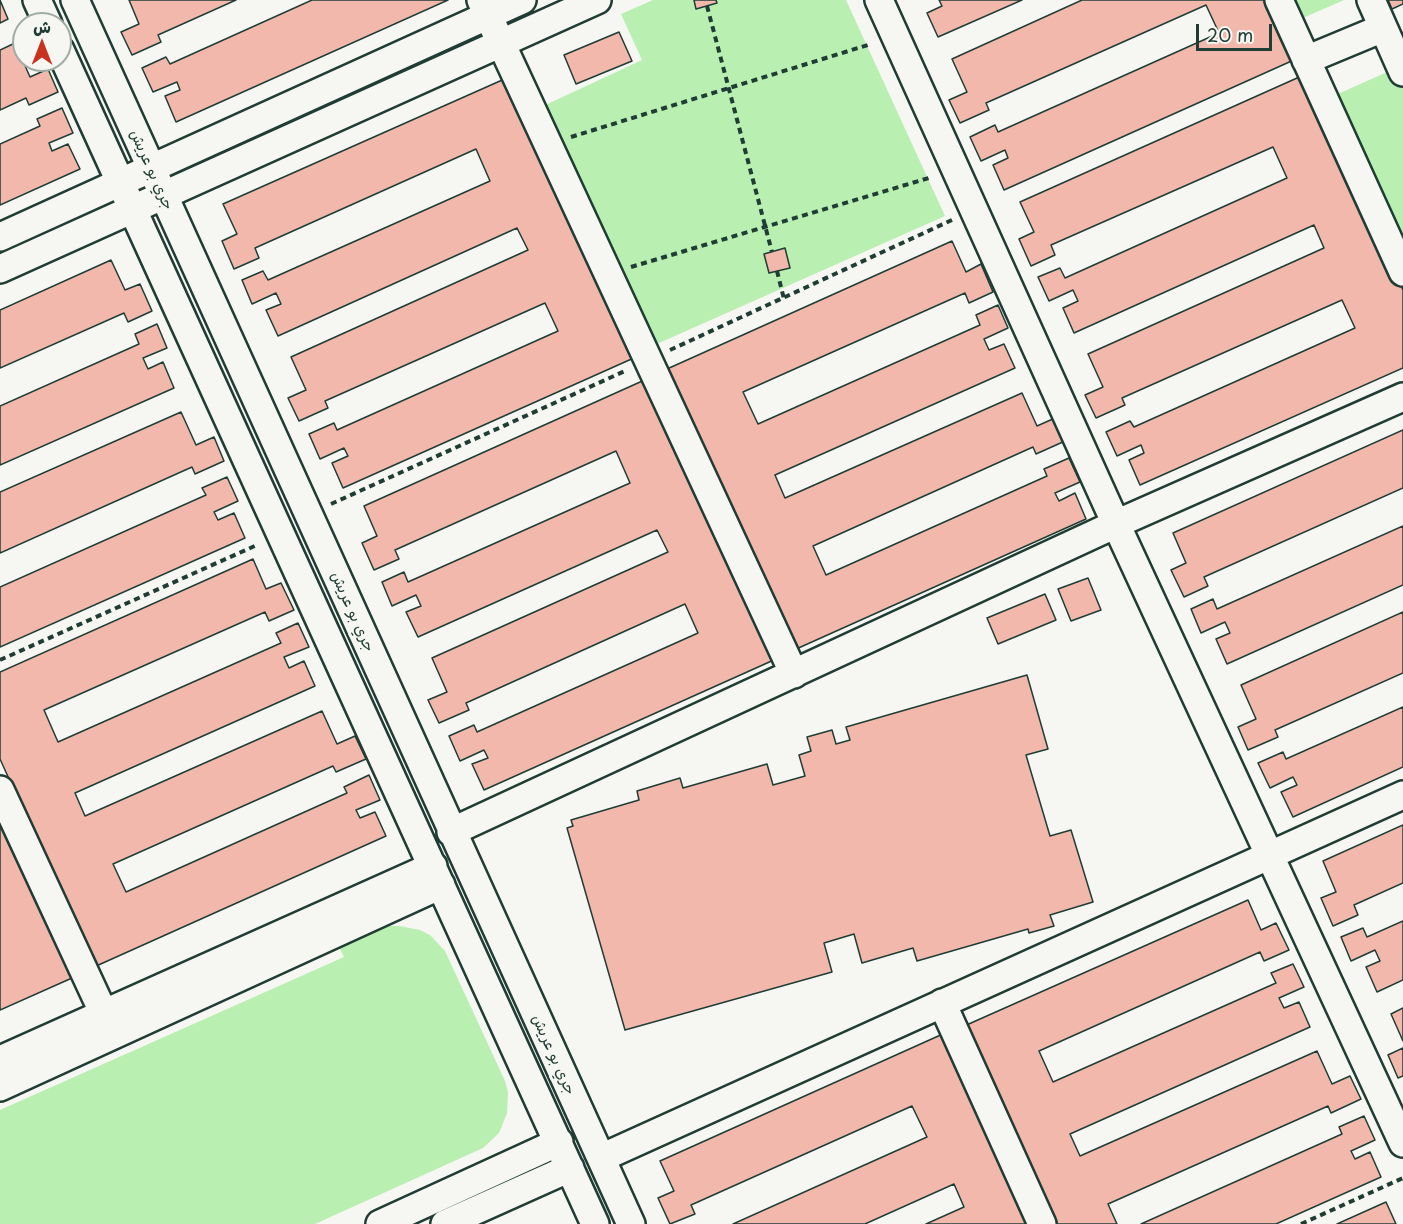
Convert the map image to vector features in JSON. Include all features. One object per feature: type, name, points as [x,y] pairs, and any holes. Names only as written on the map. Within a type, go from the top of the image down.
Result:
[{"type":"street","name":"جري بو عريش","points":[[75,0],[631,1224]]},
{"type":"street","points":[[0,237],[151,169],[484,8],[522,0]]},
{"type":"street","points":[[0,269],[597,0]]},
{"type":"street","points":[[879,0],[1116,524],[1403,1143]]},
{"type":"street","points":[[1279,0],[1403,272]]},
{"type":"street","points":[[1371,0],[1403,72]]},
{"type":"street","points":[[484,8],[794,674]]},
{"type":"street","points":[[1306,60],[1383,28]]},
{"type":"street","name":"جري بو عريش","points":[[70,72],[595,1224]]},
{"type":"street","points":[[452,832],[1116,524],[1403,396]]},
{"type":"street","points":[[0,790],[104,1014]]},
{"type":"street","points":[[601,1158],[1403,795]]},
{"type":"street","points":[[0,1060],[104,1014],[437,875]]},
{"type":"street","points":[[0,1087],[437,875]]},
{"type":"street","points":[[942,1003],[1042,1224]]},
{"type":"street","points":[[380,1224],[559,1142]]},
{"type":"street","points":[[445,1224],[570,1168]]},
{"type":"path","points":[[707,6],[772,252]]},
{"type":"path","points":[[548,144],[896,37]]},
{"type":"path","points":[[608,274],[956,170]]},
{"type":"path","points":[[649,360],[974,209]]},
{"type":"path","points":[[777,271],[784,299]]},
{"type":"path","points":[[1301,1224],[1403,1178]]},
{"type":"green space","points":[[653,0],[846,0],[945,216],[650,347],[539,108],[642,60],[621,14]]},
{"type":"green space","points":[[1286,0],[1344,0],[1296,21]]},
{"type":"green space","points":[[1394,69],[1403,88],[1403,253],[1331,97]]},
{"type":"green space","points":[[388,926],[420,930],[430,935],[445,951],[505,1081],[508,1092],[507,1113],[499,1133],[483,1148],[315,1224],[0,1224],[0,1110],[344,957],[339,947]]},
{"type":"building","points":[[0,0],[8,19],[0,23]]},
{"type":"building","points":[[129,0],[236,0],[158,35],[161,42],[132,55],[121,32],[139,24]]},
{"type":"building","points":[[312,0],[448,0],[176,122],[165,96],[180,90],[177,82],[153,92],[142,68],[166,57],[170,64]]},
{"type":"building","points":[[694,0],[716,0],[717,3],[696,9]]},
{"type":"building","points":[[939,0],[1022,0],[938,37],[927,13],[942,6]]},
{"type":"building","points":[[1082,0],[1269,0],[1296,59],[1004,190],[993,165],[1008,158],[1005,150],[981,161],[970,137],[995,125],[998,132],[1219,33],[1206,5],[986,103],[989,110],[960,123],[949,100],[967,92],[952,59]]},
{"type":"building","points":[[1388,0],[1403,0],[1403,4],[1392,9]]},
{"type":"building","points":[[619,32],[632,61],[576,84],[564,55]]},
{"type":"building","points":[[12,44],[12,72],[28,72],[30,77],[41,72],[49,72],[58,92],[29,105],[26,98],[0,110],[0,50]]},
{"type":"building","points":[[1306,74],[1403,290],[1403,368],[1140,485],[1129,460],[1144,453],[1141,445],[1117,456],[1106,432],[1130,421],[1134,427],[1355,328],[1342,300],[1122,398],[1125,405],[1096,418],[1085,395],[1103,387],[1088,354],[1324,248],[1314,225],[1074,333],[1063,308],[1078,301],[1073,290],[1049,301],[1038,277],[1060,268],[1065,278],[1287,178],[1273,147],[1051,245],[1055,255],[1031,266],[1019,239],[1034,232],[1020,202]]},
{"type":"building","points":[[509,77],[636,357],[343,488],[332,463],[348,456],[344,448],[320,459],[309,434],[334,423],[337,430],[558,331],[545,303],[325,401],[328,408],[299,421],[288,398],[306,390],[291,357],[528,250],[517,228],[278,336],[266,310],[281,304],[276,293],[252,304],[242,280],[263,271],[268,280],[490,181],[476,149],[255,248],[259,258],[234,269],[222,241],[237,234],[223,204]]},
{"type":"building","points":[[62,108],[73,133],[49,143],[52,151],[68,144],[80,169],[0,205],[0,144],[40,126],[37,119]]},
{"type":"building","points":[[952,241],[966,272],[981,264],[993,292],[969,303],[965,293],[743,392],[758,424],[980,325],[976,315],[998,305],[1008,328],[984,339],[989,350],[1004,344],[1015,368],[775,475],[785,498],[1022,393],[1037,426],[1055,418],[1065,441],[1036,454],[1033,447],[813,546],[826,575],[1047,476],[1044,469],[1069,458],[1080,482],[1055,493],[1059,501],[1075,493],[1086,519],[794,650],[667,369]]},
{"type":"building","points":[[785,248],[790,268],[769,273],[764,254]]},
{"type":"building","points":[[111,260],[125,290],[140,284],[152,311],[128,322],[124,313],[0,368],[0,310]]},
{"type":"building","points":[[157,324],[167,348],[143,358],[148,369],[163,362],[174,388],[0,465],[0,406],[139,344],[135,334]]},
{"type":"building","points":[[649,378],[776,659],[484,790],[472,764],[488,758],[484,750],[460,761],[449,736],[474,725],[477,732],[698,633],[685,604],[466,703],[469,710],[439,723],[428,700],[447,692],[432,658],[668,552],[657,530],[418,637],[406,612],[421,606],[416,595],[392,606],[382,582],[404,572],[408,582],[630,483],[616,451],[395,550],[399,559],[374,570],[362,543],[377,536],[364,506]]},
{"type":"building","points":[[181,412],[196,445],[214,437],[224,461],[195,474],[192,467],[0,553],[0,492]]},
{"type":"building","points":[[1403,430],[1403,488],[1204,577],[1208,586],[1184,597],[1171,570],[1186,563],[1173,533]]},
{"type":"building","points":[[227,477],[238,501],[214,512],[218,520],[234,513],[245,538],[0,647],[0,587],[206,495],[202,488]]},
{"type":"building","points":[[1403,526],[1403,585],[1227,664],[1216,639],[1230,633],[1225,622],[1201,633],[1191,609],[1213,599],[1217,609]]},
{"type":"building","points":[[253,559],[266,589],[281,583],[294,610],[269,621],[265,612],[44,710],[58,742],[281,643],[276,633],[298,623],[309,647],[284,657],[289,668],[304,661],[315,686],[75,793],[85,816],[322,711],[337,744],[355,736],[366,759],[336,772],[333,766],[113,864],[126,892],[347,793],[344,787],[369,775],[380,800],[356,810],[360,818],[375,812],[386,836],[94,967],[0,759],[0,672]]},
{"type":"building","points":[[1088,578],[1101,610],[1071,621],[1058,589]]},
{"type":"building","points":[[1045,594],[1056,620],[998,644],[987,618]]},
{"type":"building","points":[[1403,612],[1403,673],[1275,730],[1278,737],[1248,750],[1238,727],[1256,719],[1241,685]]},
{"type":"building","points":[[1027,675],[1048,749],[1026,755],[1050,836],[1071,830],[1093,902],[1050,915],[1054,926],[1029,933],[1028,929],[917,961],[913,948],[862,963],[854,934],[824,943],[832,972],[625,1030],[567,828],[573,826],[571,820],[639,800],[637,791],[680,778],[683,788],[767,764],[773,785],[805,776],[799,755],[811,751],[807,737],[832,730],[836,744],[850,740],[846,727]]},
{"type":"building","points":[[1403,707],[1403,767],[1293,817],[1281,792],[1297,785],[1293,777],[1270,788],[1258,763],[1283,752],[1286,759]]},
{"type":"building","points":[[0,819],[72,978],[0,1010]]},
{"type":"building","points":[[1403,825],[1403,883],[1354,905],[1358,915],[1333,926],[1321,898],[1336,892],[1323,861]]},
{"type":"building","points":[[1248,900],[1261,930],[1276,923],[1289,950],[1264,961],[1260,952],[1039,1051],[1053,1082],[1276,983],[1271,973],[1293,964],[1304,987],[1279,998],[1284,1008],[1299,1002],[1310,1027],[1070,1134],[1080,1156],[1317,1051],[1332,1084],[1350,1076],[1361,1099],[1331,1113],[1328,1106],[1108,1204],[1117,1224],[1051,1224],[962,1027]]},
{"type":"building","points":[[1403,921],[1403,980],[1377,992],[1366,967],[1380,961],[1375,950],[1351,961],[1341,937],[1363,928],[1367,937]]},
{"type":"building","points":[[1403,1008],[1403,1041],[1391,1014]]},
{"type":"building","points":[[945,1033],[1032,1224],[926,1224],[964,1207],[954,1184],[865,1224],[733,1224],[927,1137],[912,1106],[691,1205],[695,1214],[670,1224],[658,1198],[674,1191],[660,1161]]},
{"type":"building","points":[[1403,1048],[1403,1076],[1398,1078],[1388,1055]]},
{"type":"building","points":[[1364,1116],[1375,1140],[1351,1151],[1355,1159],[1370,1152],[1381,1177],[1276,1224],[1141,1224],[1342,1134],[1339,1127]]},
{"type":"building","points":[[1386,1202],[1396,1224],[1337,1224]]}]
